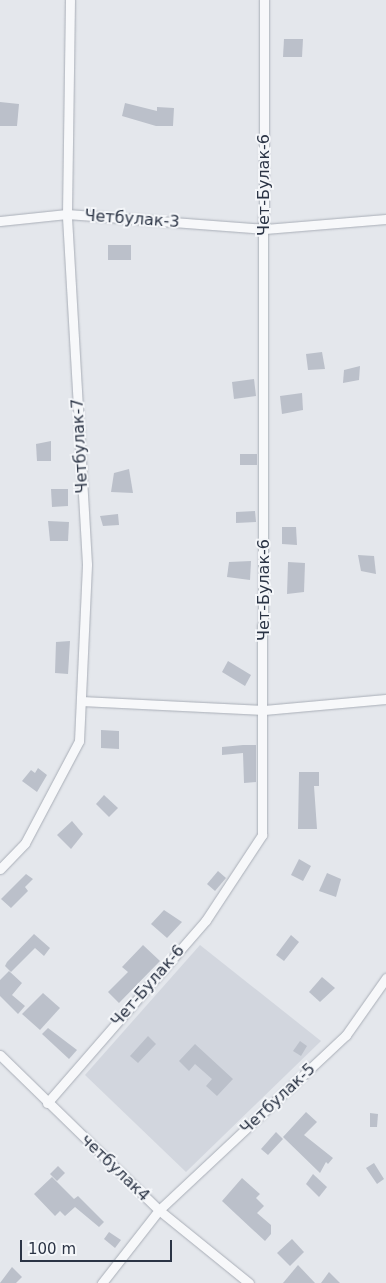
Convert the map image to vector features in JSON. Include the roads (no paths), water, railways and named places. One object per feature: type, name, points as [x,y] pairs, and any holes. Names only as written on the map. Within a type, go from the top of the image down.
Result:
[{"type":"street","name":"Четбулак-7","points":[[0,869],[25,843],[79,741],[87,564],[67,214],[70,0]]},
{"type":"street","name":"Чет-Булак-6","points":[[47,1103],[206,920],[262,835],[264,710],[264,0]]},
{"type":"street","name":"Четбулак-3","points":[[0,221],[67,214],[265,229],[386,219]]},
{"type":"street","points":[[81,701],[264,710],[386,700]]},
{"type":"street","name":"Четбулак-5","points":[[159,1210],[346,1035],[386,978]]},
{"type":"street","name":"четбулак4","points":[[0,1055],[47,1103],[159,1210],[102,1283]]},
{"type":"street","points":[[159,1210],[249,1283]]}]
